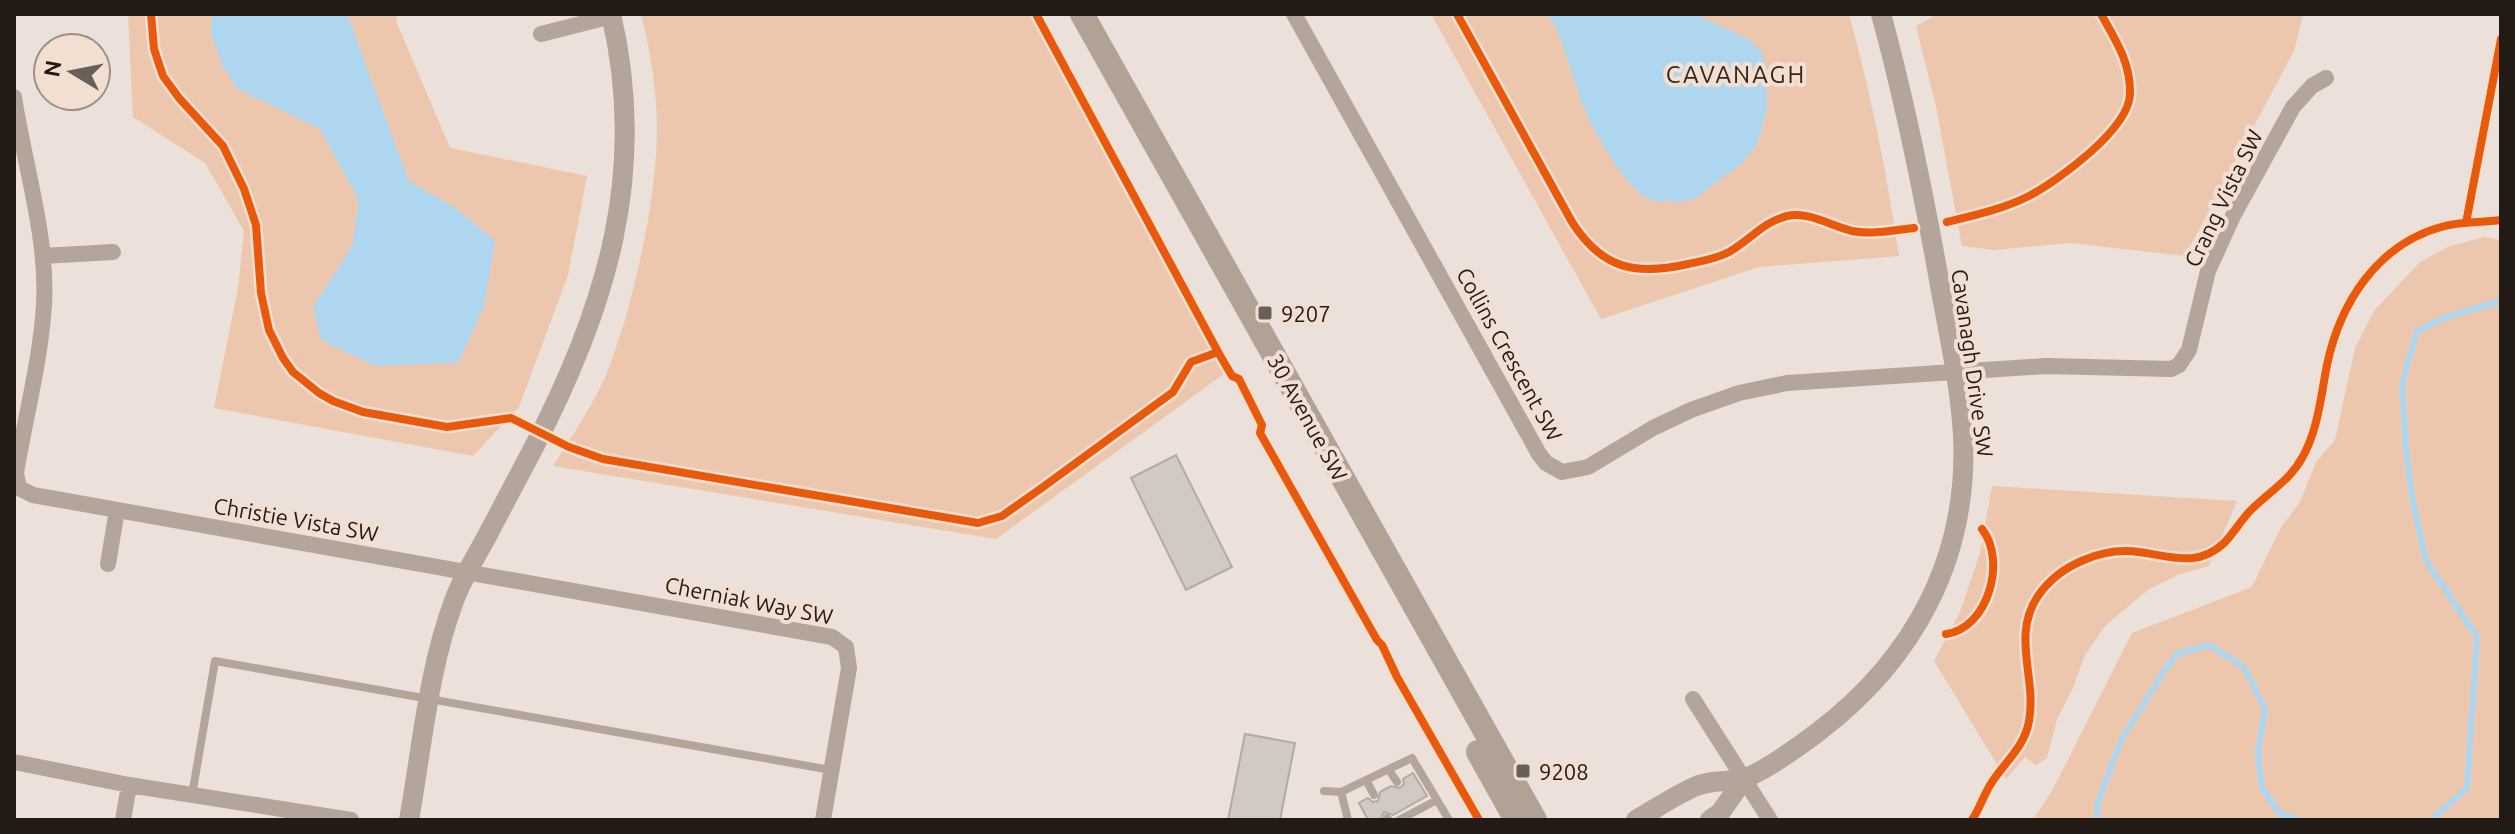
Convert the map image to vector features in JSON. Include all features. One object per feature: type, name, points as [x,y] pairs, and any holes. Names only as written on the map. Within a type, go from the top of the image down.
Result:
[{"type":"main road","name":"30 Avenue SW","points":[[1063,14],[1516,820]]},
{"type":"main road","name":"30 Avenue SW","points":[[1082,14],[1535,820]]},
{"type":"street","name":"Collins Crescent SW","points":[[1294,14],[1539,454],[1554,469],[1562,472],[1581,470],[1672,418],[1739,393],[1810,381],[1955,372]]},
{"type":"street","name":"Cavanagh Drive SW","points":[[1710,820],[1720,813],[1744,779],[1793,750],[1864,694],[1896,658],[1919,623],[1947,557],[1958,514],[1963,474],[1963,433],[1955,372],[1929,226],[1881,14]]},
{"type":"street","points":[[409,820],[430,699],[454,600],[573,365],[593,316],[609,258],[626,155],[627,108],[612,15],[541,34]]},
{"type":"street","name":"Crang Vista SW","points":[[1955,372],[2077,366],[2163,370],[2179,365],[2189,350],[2208,271],[2233,216],[2293,107],[2312,86],[2326,78]]},
{"type":"street","name":"Christie Vista SW","points":[[14,97],[43,256],[42,323],[16,481],[19,488],[33,495],[468,571]]},
{"type":"street","points":[[43,256],[113,252]]},
{"type":"street","points":[[108,564],[117,510]]},
{"type":"street","name":"Cherniak Way SW","points":[[468,571],[841,641],[850,657],[849,668],[823,820]]},
{"type":"street","points":[[1693,699],[1770,820]]},
{"type":"street","points":[[14,762],[129,785],[351,820]]},
{"type":"street","name":"Cavanagh Drive SW","points":[[1636,820],[1694,786],[1744,779]]},
{"type":"street","points":[[123,820],[129,785]]},
{"type":"lane","points":[[192,795],[215,661],[831,770]]},
{"type":"lane","points":[[1324,791],[1341,792],[1412,758],[1449,820]]},
{"type":"lane","points":[[1389,770],[1397,782]]},
{"type":"lane","points":[[1366,780],[1374,795]]},
{"type":"lane","points":[[1341,792],[1348,820]]},
{"type":"lane","points":[[1399,820],[1412,808],[1437,800]]},
{"type":"shaded area","points":[[128,14],[398,14],[396,21],[450,148],[587,176],[568,275],[519,407],[473,456],[214,408],[238,288],[244,231],[205,163],[133,117]]},
{"type":"shaded area","points":[[641,14],[1032,14],[1081,100],[1116,176],[1224,374],[996,539],[553,466],[606,375],[626,318],[642,251],[653,184],[657,123],[652,68]]},
{"type":"shaded area","points":[[1431,14],[1849,14],[1878,134],[1899,256],[1759,267],[1601,319]]},
{"type":"shaded area","points":[[1938,14],[2303,14],[2294,51],[2185,256],[2071,243],[1994,250],[1962,246],[1936,106],[1916,26]]},
{"type":"shaded area","points":[[2484,237],[2501,240],[2501,820],[2033,820],[2052,791],[2132,633],[2252,587],[2280,529],[2300,502],[2316,462],[2335,440],[2355,348],[2374,311],[2420,262],[2450,246]]},
{"type":"shaded area","points":[[1992,486],[2237,501],[2209,566],[2180,574],[2149,589],[2106,625],[2085,655],[2057,719],[2047,758],[2036,765],[2025,757],[2006,779],[1934,661],[1960,612],[1980,553]]},
{"type":"water","points":[[212,14],[347,14],[409,181],[454,207],[495,241],[484,307],[458,363],[375,366],[321,340],[313,307],[352,246],[359,201],[320,129],[236,88],[222,64],[211,34]]},
{"type":"water","points":[[1549,14],[1695,14],[1748,39],[1762,52],[1766,66],[1767,109],[1757,144],[1741,164],[1696,198],[1678,203],[1669,200],[1657,202],[1645,197],[1621,173],[1593,128]]},
{"type":"building","points":[[1176,455],[1232,567],[1186,590],[1131,478]]},
{"type":"building","points":[[1245,734],[1295,743],[1280,820],[1228,820]]},
{"type":"building","points":[[1413,773],[1427,796],[1393,815],[1384,812],[1380,820],[1368,820],[1359,803],[1368,798],[1378,801],[1380,792],[1391,786],[1400,788],[1404,784],[1403,779]]},
{"type":"waterway","points":[[2431,820],[2467,788],[2477,637],[2426,561],[2413,503],[2402,384],[2417,331],[2446,317],[2501,301]]},
{"type":"waterway","points":[[2096,820],[2098,802],[2121,740],[2164,671],[2177,654],[2209,645],[2244,667],[2265,709],[2258,753],[2262,788],[2280,814],[2301,820]]},
{"type":"cycle path","points":[[151,14],[154,49],[163,76],[223,146],[244,189],[256,225],[261,293],[269,330],[283,358],[293,372],[319,393],[363,412],[447,427],[511,418],[569,447],[603,459],[978,523],[1002,516],[1043,487],[1173,392],[1191,362],[1218,352]]},
{"type":"cycle path","points":[[1036,14],[1218,352],[1232,376],[1239,379],[1262,425],[1260,433],[1479,820]]},
{"type":"cycle path","points":[[1457,14],[1572,222],[1583,238],[1608,259],[1621,265],[1652,269],[1704,261],[1729,252],[1771,223],[1795,215],[1860,232],[1914,228]]},
{"type":"cycle path","points":[[1947,222],[2029,196],[2074,166],[2118,122],[2127,108],[2130,83],[2121,52],[2101,14]]},
{"type":"cycle path","points":[[2466,223],[2501,39]]},
{"type":"cycle path","points":[[1972,820],[1989,787],[2027,730],[2031,705],[2026,626],[2030,611],[2047,585],[2082,560],[2111,552],[2194,558],[2204,556],[2224,543],[2247,514],[2285,479],[2302,458],[2315,425],[2327,365],[2341,320],[2352,299],[2380,262],[2418,236],[2448,225],[2501,220]]},
{"type":"cycle path","points":[[1946,634],[1961,629],[1973,620],[1989,591],[1993,558],[1982,529]]},
{"type":"place","name":"9207","points":[[1265,313]]},
{"type":"place","name":"9208","points":[[1523,771]]},
{"type":"district","name":"CAVANAGH","points":[[1736,74]]}]
